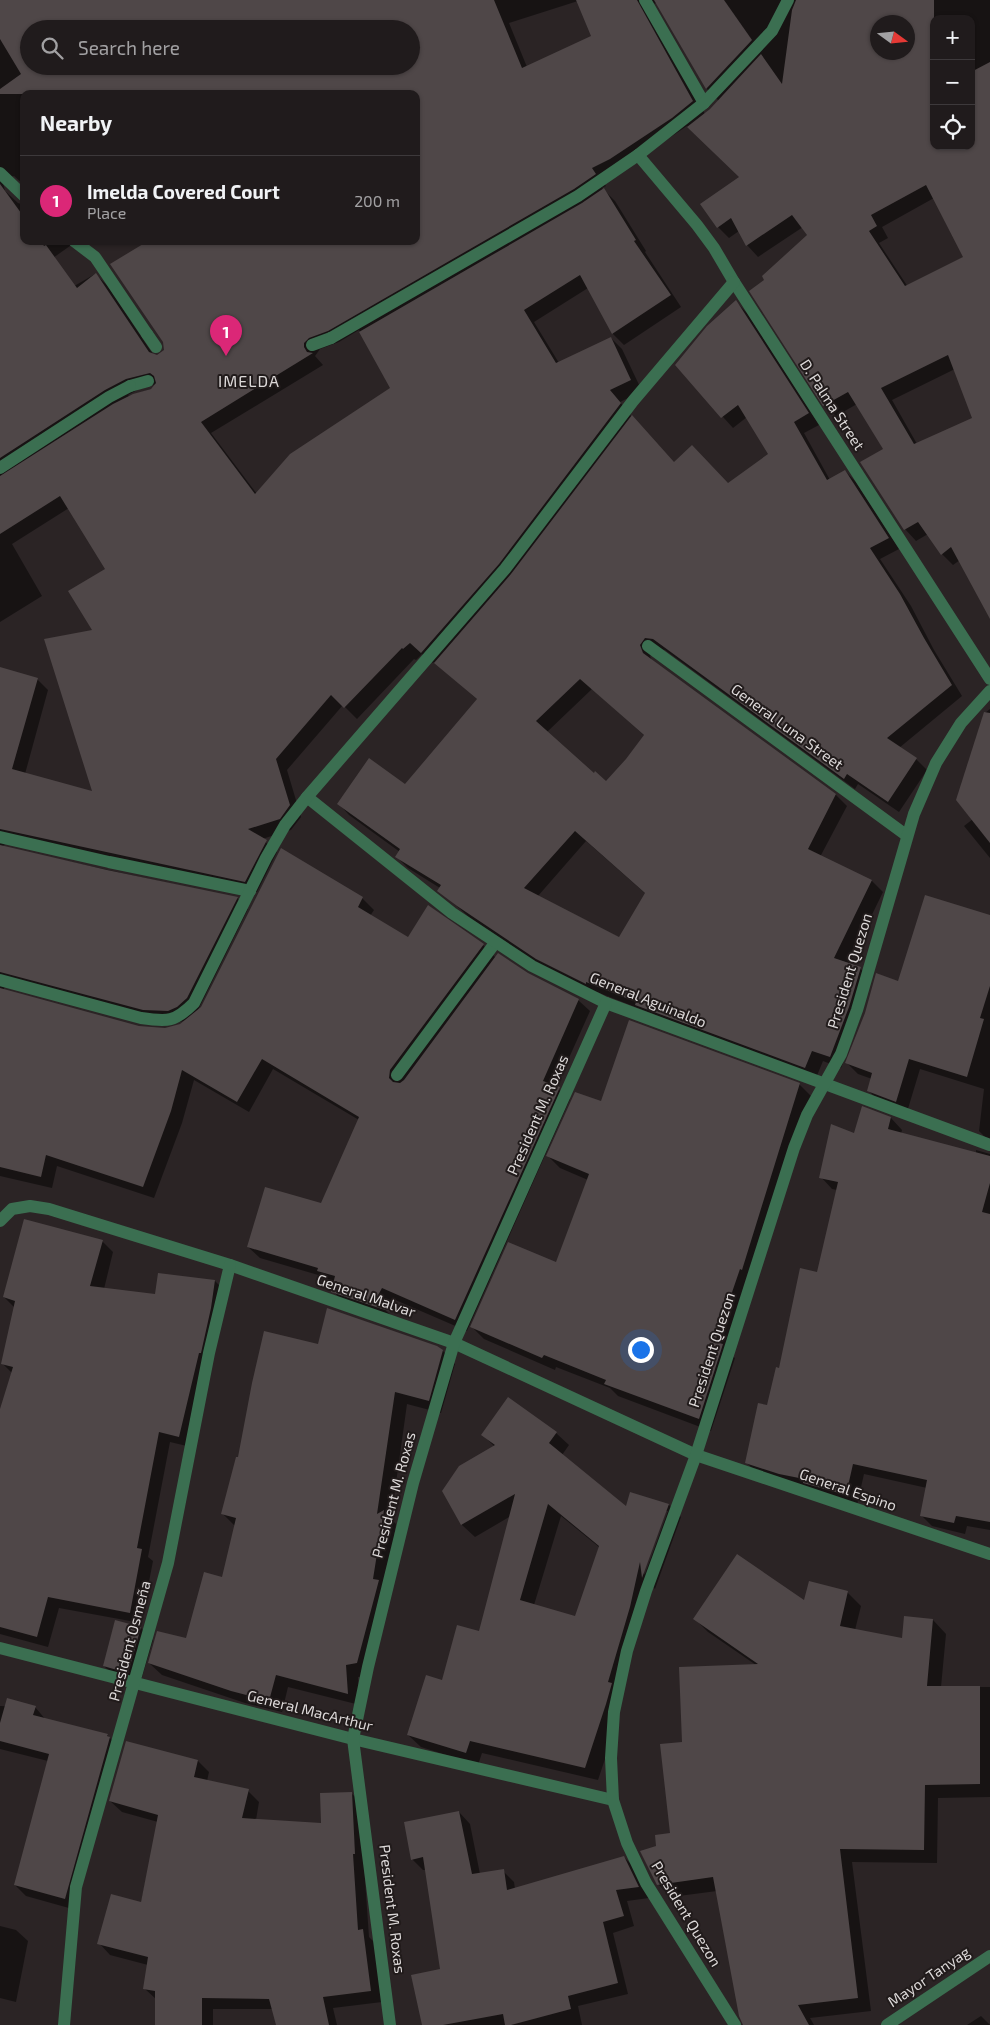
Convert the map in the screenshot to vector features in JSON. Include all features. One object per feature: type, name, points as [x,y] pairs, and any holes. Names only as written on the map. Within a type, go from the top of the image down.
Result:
[{"type":"street","points":[[645,0],[704,103]]},
{"type":"street","points":[[312,345],[331,338],[578,196],[638,155],[704,103],[772,31],[788,0]]},
{"type":"street","name":"D. Palma Street","points":[[638,155],[714,248],[990,679]]},
{"type":"street","points":[[0,173],[20,192]]},
{"type":"street","points":[[79,245],[95,257],[156,347]]},
{"type":"street","points":[[0,980],[141,1018],[163,1021],[181,1016],[194,1003],[266,858],[285,825],[307,797],[505,569],[633,401],[734,282]]},
{"type":"street","points":[[0,468],[108,397],[130,386],[148,380]]},
{"type":"street","name":"General Luna Street","points":[[648,646],[906,835]]},
{"type":"street","name":"President Quezon","points":[[735,2025],[646,1883],[627,1843],[613,1800],[611,1758],[614,1712],[627,1652],[646,1591],[696,1456],[794,1148],[807,1115],[841,1054],[857,1010],[906,835],[936,763],[961,723],[990,691]]},
{"type":"street","name":"General Aguinaldo","points":[[307,797],[452,913],[532,966],[606,1003],[990,1145]]},
{"type":"street","points":[[0,836],[110,862],[250,891]]},
{"type":"street","points":[[397,1075],[495,943]]},
{"type":"street","name":"President M. Roxas","points":[[390,2025],[353,1739],[368,1667],[413,1483],[454,1343],[606,1003]]},
{"type":"street","name":"General Malvar","points":[[0,1221],[12,1209],[30,1206],[49,1209],[230,1265],[454,1343],[696,1456]]},
{"type":"street","name":"President Osmeña","points":[[64,2025],[76,1887],[168,1563],[209,1353],[230,1265]]},
{"type":"street","name":"General Espino","points":[[696,1456],[990,1554]]},
{"type":"street","name":"General MacArthur","points":[[0,1648],[353,1739],[613,1800]]},
{"type":"street","name":"Mayor Tanyag","points":[[887,2025],[990,1956]]},
{"type":"building","points":[[0,0],[494,0],[522,68],[591,36],[576,0],[637,0],[693,101],[672,118],[610,159],[592,168],[596,174],[574,189],[328,331],[309,338],[304,343],[304,347],[307,352],[313,353],[201,422],[255,494],[290,454],[390,388],[359,332],[582,203],[604,188],[636,240],[634,241],[671,295],[612,334],[580,275],[524,310],[556,363],[611,337],[631,380],[610,390],[621,403],[499,564],[421,653],[410,643],[402,648],[344,708],[331,695],[276,759],[290,805],[280,819],[248,829],[267,840],[245,882],[0,829],[0,667],[38,678],[12,769],[92,791],[44,639],[92,630],[68,591],[105,569],[60,496],[0,534],[0,476],[113,404],[133,394],[151,389],[156,383],[154,376],[150,373],[126,379],[105,390],[0,458],[0,184],[20,212],[20,245],[46,245],[77,288],[96,273],[149,352],[157,355],[164,350],[163,342],[110,264],[141,245],[420,245],[420,90],[20,90],[20,94],[0,94],[0,89],[20,75],[420,75],[420,20],[20,20],[20,72],[0,39]]},
{"type":"building","points":[[654,0],[724,0],[752,40],[706,89]]},
{"type":"building","points":[[796,0],[934,0],[934,15],[930,15],[930,150],[975,150],[975,70],[990,62],[990,619],[951,547],[941,555],[918,522],[904,530],[860,462],[883,449],[848,392],[823,406],[749,291],[764,280],[762,276],[807,235],[792,215],[746,246],[731,218],[717,228],[700,204],[739,177],[687,127],[710,109],[761,54],[782,84],[792,10]],"holes":[[[926,185],[963,257],[905,286],[869,231],[877,226],[871,215]],[[948,355],[972,418],[914,444],[881,388]]]},
{"type":"building","points":[[736,300],[809,413],[794,422],[827,480],[845,470],[889,538],[870,548],[900,594],[952,685],[887,738],[917,758],[888,802],[847,774],[844,779],[653,639],[645,638],[640,645],[643,653],[836,794],[808,849],[872,880],[834,958],[861,967],[849,1007],[830,1057],[812,1051],[805,1068],[635,1005],[636,1002],[586,982],[586,984],[536,959],[437,891],[441,885],[395,857],[400,849],[337,804],[369,758],[405,784],[477,699],[434,663],[511,574],[632,415],[674,462],[692,445],[728,483],[768,454],[738,405],[721,418],[675,365],[707,326]],"holes":[[[580,679],[644,735],[606,781],[595,771],[594,773],[536,721]],[[575,831],[645,893],[619,937],[524,888]]]},
{"type":"building","points":[[984,712],[990,713],[990,843],[956,800]]},
{"type":"building","points":[[0,845],[107,870],[238,897],[187,998],[177,1007],[168,1011],[143,1010],[0,972]]},
{"type":"building","points":[[281,848],[363,897],[358,907],[408,937],[428,905],[484,944],[390,1070],[389,1078],[393,1082],[400,1083],[404,1080],[498,953],[528,973],[579,999],[543,1081],[560,1087],[455,1320],[382,1288],[375,1301],[391,1312],[331,1292],[335,1276],[317,1271],[318,1268],[247,1247],[265,1187],[321,1203],[359,1117],[262,1059],[237,1102],[182,1070],[171,1111],[143,1187],[46,1155],[41,1177],[0,1167],[0,988],[139,1026],[165,1028],[180,1024],[201,1007]]},
{"type":"building","points":[[925,895],[990,915],[990,986],[980,1018],[984,1019],[967,1077],[909,1059],[896,1102],[867,1091],[872,1073],[845,1063],[865,1013],[876,973],[898,981]]},
{"type":"building","points":[[629,1020],[800,1083],[742,1270],[740,1269],[715,1342],[723,1344],[699,1419],[604,1384],[606,1380],[544,1355],[542,1358],[470,1327],[508,1242],[556,1262],[589,1174],[546,1156],[575,1092],[601,1101]]},
{"type":"building","points":[[862,1106],[891,1117],[888,1129],[990,1156],[990,1183],[982,1212],[990,1214],[990,1522],[956,1516],[954,1523],[920,1516],[927,1480],[853,1464],[846,1495],[803,1483],[804,1479],[779,1474],[745,1463],[758,1403],[767,1405],[776,1367],[779,1368],[800,1268],[817,1272],[838,1182],[819,1178],[831,1124],[854,1133]]},
{"type":"building","points":[[24,1219],[103,1240],[90,1286],[155,1294],[158,1273],[215,1280],[201,1353],[199,1353],[179,1437],[159,1432],[137,1548],[142,1549],[130,1613],[48,1597],[37,1637],[0,1627],[0,1409],[13,1367],[1,1364],[15,1301],[3,1297]]},
{"type":"building","points":[[327,1308],[437,1346],[443,1350],[429,1401],[395,1392],[377,1514],[384,1510],[373,1579],[379,1580],[357,1663],[346,1665],[348,1694],[276,1675],[269,1701],[231,1691],[148,1663],[157,1631],[186,1638],[204,1572],[222,1577],[236,1518],[221,1514],[236,1457],[238,1457],[264,1331],[318,1344]]},
{"type":"building","points":[[508,1397],[557,1432],[549,1443],[626,1506],[630,1492],[669,1504],[642,1578],[640,1562],[630,1607],[608,1682],[612,1683],[585,1768],[470,1741],[466,1753],[407,1735],[426,1675],[442,1680],[457,1625],[479,1631],[515,1494],[461,1525],[442,1491],[459,1466],[495,1445],[481,1435]],"holes":[[[548,1504],[599,1546],[575,1616],[520,1600]]]},
{"type":"building","points":[[737,1554],[804,1600],[809,1581],[848,1591],[840,1626],[902,1638],[904,1616],[933,1619],[927,1686],[980,1686],[980,1784],[925,1785],[924,1850],[840,1849],[858,1998],[798,2005],[809,2025],[743,2025],[739,2016],[713,1877],[657,1885],[640,1851],[656,1846],[655,1835],[670,1833],[660,1744],[682,1742],[679,1667],[758,1664],[693,1619]]},
{"type":"building","points":[[115,1620],[141,1627],[128,1673],[103,1666]]},
{"type":"building","points":[[7,1698],[36,1706],[33,1715],[108,1734],[107,1736],[110,1737],[65,1899],[14,1885],[49,1754],[0,1741],[0,1723]]},
{"type":"building","points":[[126,1741],[198,1760],[194,1777],[249,1789],[242,1818],[321,1823],[320,1793],[352,1792],[355,1854],[353,1854],[358,1930],[363,1929],[371,1991],[323,1997],[329,2025],[276,2025],[269,1999],[202,1998],[202,2025],[155,2025],[155,1991],[143,1989],[148,1957],[97,1944],[111,1894],[141,1902],[158,1815],[109,1801]]},
{"type":"building","points":[[459,1811],[472,1874],[504,1869],[507,1890],[624,1856],[639,1887],[616,1890],[624,1916],[603,1922],[618,1983],[568,1996],[571,2009],[511,2025],[505,2025],[503,2014],[443,2025],[422,2025],[411,1975],[440,1969],[423,1857],[411,1860],[404,1822]]},
{"type":"place","name":"Imelda Covered Court","points":[[226,356]]},
{"type":"district","name":"IMELDA","points":[[249,381]]}]
